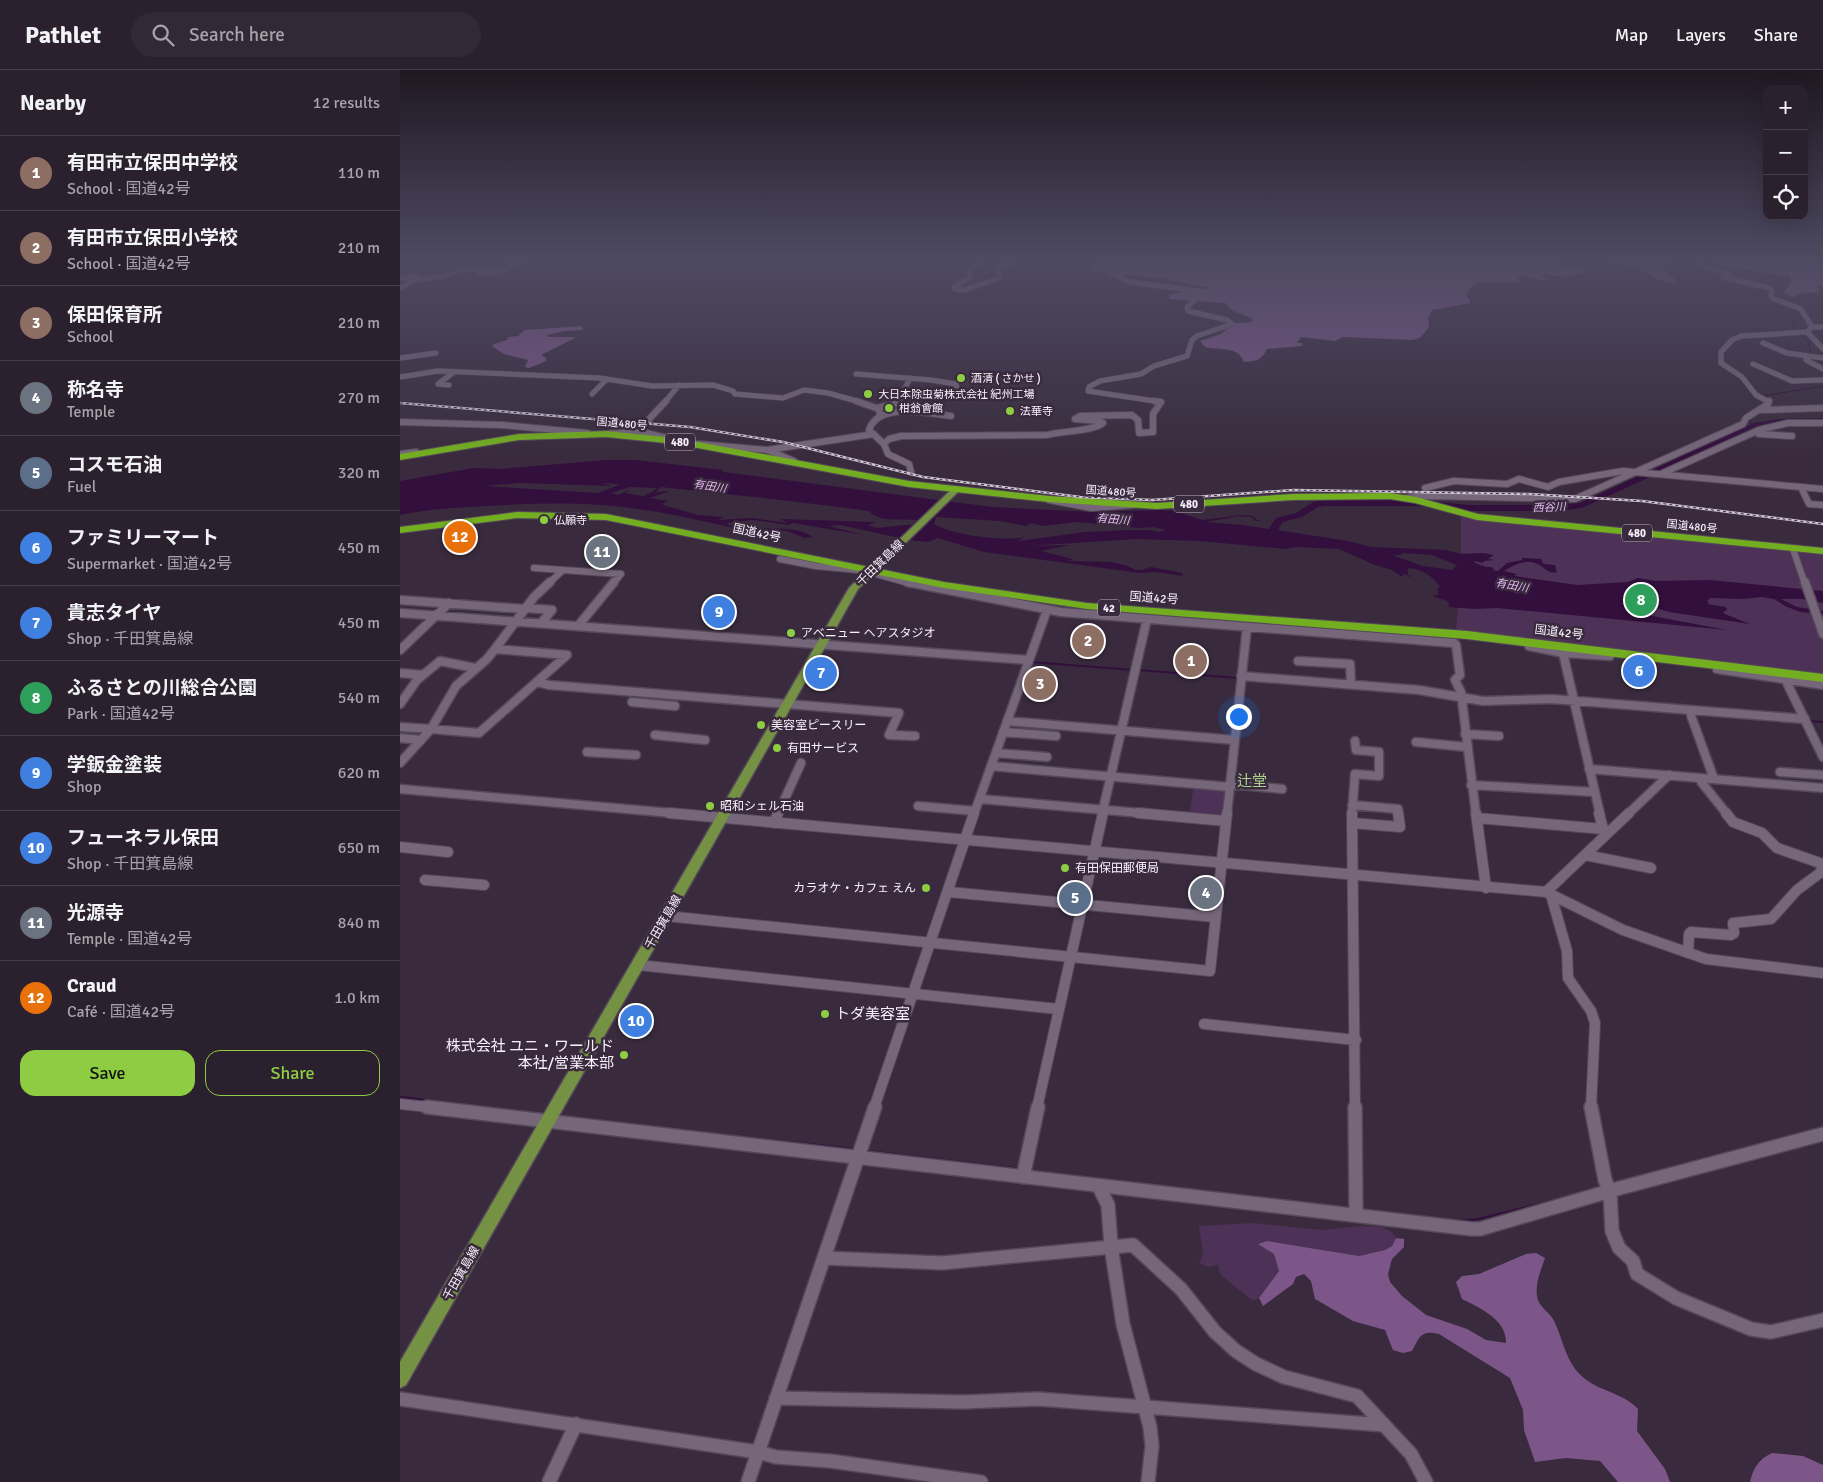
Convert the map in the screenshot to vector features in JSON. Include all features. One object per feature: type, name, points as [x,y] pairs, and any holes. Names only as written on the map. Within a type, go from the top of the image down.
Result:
[{"type":"highway","name":"国道480号","points":[[400,455],[519,436],[606,434],[676,441],[892,482],[1049,500],[1168,506],[1300,496],[1406,498],[1485,518],[1794,551],[1823,552]]},
{"type":"highway","name":"国道42号","points":[[400,530],[517,515],[606,517],[944,585],[1087,606],[1520,641],[1823,678]]},
{"type":"main road","name":"千田箕島線","points":[[400,1378],[854,588],[956,490]]},
{"type":"street","points":[[884,444],[892,438],[901,436],[1047,435],[1062,431],[1093,429],[1102,425],[1100,421],[1076,418],[1080,416],[1132,415],[1138,420],[1139,433],[1153,432],[1153,414],[1161,402],[1096,393],[1088,391],[1089,387],[1100,381],[1141,374],[1161,364],[1187,356],[1190,345],[1197,336],[1229,325]]},
{"type":"street","points":[[1406,498],[1485,496],[1570,500],[1743,424],[1746,418],[1768,404],[1769,401],[1756,395],[1741,375],[1723,365],[1721,352],[1733,339],[1743,335],[1808,332],[1812,327],[1823,327]]},
{"type":"street","points":[[1808,332],[1823,349]]},
{"type":"street","points":[[1763,343],[1786,353],[1802,357],[1823,358]]},
{"type":"street","points":[[400,358],[436,353]]},
{"type":"street","points":[[1802,357],[1823,369]]},
{"type":"street","points":[[1753,364],[1792,380],[1823,380]]},
{"type":"street","points":[[487,373],[495,365]]},
{"type":"street","points":[[400,377],[434,371],[607,379],[652,386],[716,386],[734,391],[735,394],[783,398],[807,390],[828,393],[877,408],[898,402],[910,378]]},
{"type":"street","points":[[448,385],[438,384],[454,372]]},
{"type":"street","points":[[856,374],[880,378],[910,378],[956,384],[957,388],[949,391],[943,398]]},
{"type":"street","points":[[592,394],[607,379]]},
{"type":"street","points":[[638,432],[679,385]]},
{"type":"street","points":[[877,408],[880,416]]},
{"type":"street","points":[[1761,410],[1823,408]]},
{"type":"street","points":[[951,416],[912,410],[880,416],[869,426],[884,444],[888,454],[909,464],[913,474],[922,484],[954,487],[956,490]]},
{"type":"street","points":[[400,422],[502,425],[587,433]]},
{"type":"street","points":[[1661,474],[1759,432],[1788,423],[1823,423]]},
{"type":"street","points":[[1743,424],[1759,432],[1792,436]]},
{"type":"street","points":[[606,434],[638,432],[676,441]]},
{"type":"street","points":[[690,444],[767,450],[874,434]]},
{"type":"street","points":[[767,450],[794,462]]},
{"type":"street","points":[[1425,488],[1454,482],[1507,484],[1520,478],[1548,487],[1559,482],[1613,471],[1637,471],[1823,489]]},
{"type":"street","points":[[1801,487],[1809,504],[1823,506]]},
{"type":"street","points":[[1794,551],[1823,634]]},
{"type":"street","points":[[780,559],[816,566],[871,570],[925,587],[1047,610],[1454,643],[1456,645],[1460,675],[1455,680],[1461,690],[1466,747],[1486,888]]},
{"type":"street","points":[[534,568],[621,574],[578,626]]},
{"type":"street","points":[[400,763],[431,729],[456,686],[487,659],[534,597],[563,570]]},
{"type":"street","points":[[400,600],[552,610],[541,623]]},
{"type":"street","points":[[400,650],[449,603]]},
{"type":"street","points":[[1087,606],[1090,609],[1147,619],[1199,618],[1209,616]]},
{"type":"street","points":[[748,1482],[860,1157],[975,811],[1047,610]]},
{"type":"street","points":[[400,613],[1028,660]]},
{"type":"street","points":[[1023,1178],[1058,1009],[1147,619]]},
{"type":"street","points":[[666,916],[1210,971],[1247,627]]},
{"type":"street","points":[[1520,641],[1524,644],[1563,653],[1614,656],[1619,653]]},
{"type":"street","points":[[400,726],[479,733],[567,656],[495,649]]},
{"type":"street","points":[[1563,653],[1595,792],[1606,831]]},
{"type":"street","points":[[400,704],[423,675],[440,661],[475,668]]},
{"type":"street","points":[[1298,661],[1350,664],[1351,684]]},
{"type":"street","points":[[1695,662],[1698,665],[1823,685]]},
{"type":"street","points":[[400,673],[423,675]]},
{"type":"street","points":[[1241,676],[1420,690],[1494,702],[1547,699],[1805,719]]},
{"type":"street","points":[[1786,680],[1823,757]]},
{"type":"street","points":[[537,682],[549,685],[899,713],[889,735],[915,736]]},
{"type":"street","points":[[632,702],[674,706]]},
{"type":"street","points":[[1689,710],[1714,779]]},
{"type":"street","points":[[1007,721],[1235,740]]},
{"type":"street","points":[[1003,732],[1056,736]]},
{"type":"street","points":[[1465,734],[1499,736]]},
{"type":"street","points":[[655,735],[705,740]]},
{"type":"street","points":[[400,738],[421,740]]},
{"type":"street","points":[[1355,741],[1356,750],[1379,752],[1379,776],[1355,774],[1352,805],[1356,1040],[1356,1215]]},
{"type":"street","points":[[1416,742],[1466,747]]},
{"type":"street","points":[[587,752],[636,756]]},
{"type":"street","points":[[996,753],[1047,757]]},
{"type":"street","points":[[774,823],[801,763]]},
{"type":"street","points":[[991,766],[1282,789]]},
{"type":"street","points":[[1590,769],[1823,788]]},
{"type":"street","points":[[1780,772],[1823,775]]},
{"type":"street","points":[[1548,894],[1606,831],[1669,776]]},
{"type":"street","points":[[1688,953],[1689,933],[1731,935],[1734,932],[1733,923],[1768,920],[1797,890],[1820,877],[1823,865],[1777,848],[1762,833],[1733,822],[1698,778]]},
{"type":"street","points":[[1472,785],[1595,792]]},
{"type":"street","points":[[400,789],[1548,894],[1624,930],[1712,960],[1823,973]]},
{"type":"street","points":[[980,799],[1226,821]]},
{"type":"street","points":[[1352,805],[1398,809],[1400,827],[1352,823]]},
{"type":"street","points":[[918,806],[975,811]]},
{"type":"street","points":[[1477,818],[1606,831]]},
{"type":"street","points":[[400,847],[448,852]]},
{"type":"street","points":[[1585,856],[1651,868]]},
{"type":"street","points":[[425,880],[484,885]]},
{"type":"street","points":[[949,892],[1215,917]]},
{"type":"street","points":[[1548,894],[1567,951],[1568,978],[1591,1011],[1594,1023],[1591,1106],[1605,1180],[1610,1192],[1612,1232],[1619,1248],[1634,1261],[1637,1274],[1676,1298],[1751,1329],[1771,1332],[1823,1320]]},
{"type":"street","points":[[638,965],[1058,1009]]},
{"type":"street","points":[[1204,1024],[1356,1040]]},
{"type":"street","points":[[400,1104],[552,1116],[1023,1178],[1480,1229],[1823,1134]]},
{"type":"street","points":[[1098,1187],[1103,1190],[1106,1199],[1122,1324],[1152,1436],[1148,1482]]},
{"type":"street","points":[[824,1258],[942,1263],[1133,1245],[1181,1289],[1215,1332],[1236,1351],[1256,1364],[1284,1377],[1357,1396],[1411,1454],[1426,1482]]},
{"type":"street","points":[[776,1398],[963,1402],[1038,1400],[1384,1425]]},
{"type":"street","points":[[400,1399],[758,1452],[776,1457],[830,1461],[950,1480],[981,1482]]},
{"type":"street","points":[[549,1482],[576,1424]]},
{"type":"shaded area","points":[[1232,325],[1429,325],[1429,327],[1420,338],[1412,340],[1343,337],[1335,341],[1301,337],[1297,343],[1302,343],[1302,346],[1267,349],[1258,360],[1244,362],[1233,351],[1205,347],[1200,341],[1221,334]]},
{"type":"shaded area","points":[[582,326],[583,330],[564,331],[547,335],[548,337],[577,337],[541,355],[546,358],[546,361],[529,368],[525,367],[528,360],[504,354],[492,346],[507,340],[508,337],[518,336],[525,330]]},
{"type":"shaded area","points":[[1461,516],[1823,553],[1823,676],[1456,633],[1461,566]]},
{"type":"shaded area","points":[[1194,784],[1228,788],[1223,819],[1211,818],[1211,814],[1190,812]]},
{"type":"shaded area","points":[[1253,1223],[1323,1230],[1360,1226],[1381,1227],[1392,1232],[1396,1238],[1392,1246],[1385,1250],[1359,1256],[1267,1241],[1259,1244],[1274,1254],[1279,1271],[1259,1298],[1253,1301],[1220,1274],[1218,1265],[1208,1267],[1199,1263],[1203,1255],[1199,1226]]},
{"type":"shaded area","points":[[1396,1238],[1404,1239],[1404,1247],[1392,1259],[1388,1274],[1390,1282],[1402,1296],[1426,1315],[1467,1329],[1486,1340],[1506,1343],[1505,1335],[1497,1321],[1484,1311],[1462,1299],[1456,1282],[1462,1276],[1479,1274],[1526,1254],[1536,1253],[1545,1258],[1538,1281],[1538,1300],[1554,1321],[1570,1361],[1580,1375],[1588,1381],[1620,1396],[1638,1409],[1637,1431],[1665,1469],[1670,1482],[1618,1482],[1600,1461],[1566,1458],[1535,1462],[1524,1430],[1523,1410],[1510,1378],[1439,1334],[1428,1333],[1422,1335],[1412,1351],[1403,1353],[1393,1350],[1385,1330],[1353,1321],[1315,1299],[1311,1281],[1304,1274],[1296,1277],[1293,1284],[1263,1306],[1259,1298],[1279,1271],[1274,1254],[1258,1244],[1267,1241],[1359,1256],[1385,1250],[1392,1246]]},
{"type":"shaded area","points":[[1772,1453],[1803,1456],[1823,1465],[1823,1482],[1750,1482],[1757,1465]]},
{"type":"water","name":"有田川","points":[[607,460],[636,460],[992,507],[1093,512],[1162,510],[1175,511],[1202,520],[1242,515],[1252,516],[1260,522],[1252,517],[1239,516],[1206,522],[1243,525],[1348,541],[1371,547],[1446,550],[1461,554],[1483,553],[1494,555],[1488,559],[1495,560],[1484,561],[1483,563],[1474,561],[1475,563],[1492,567],[1494,569],[1492,570],[1498,571],[1507,563],[1522,560],[1522,558],[1541,559],[1543,564],[1555,565],[1557,572],[1548,571],[1538,564],[1531,562],[1523,562],[1504,571],[1517,574],[1514,576],[1577,585],[1628,582],[1638,578],[1655,581],[1709,580],[1823,591],[1823,603],[1802,599],[1781,599],[1797,607],[1823,611],[1823,614],[1800,612],[1774,599],[1762,597],[1743,599],[1710,598],[1707,601],[1709,603],[1707,604],[1726,607],[1727,610],[1723,612],[1725,614],[1750,624],[1669,612],[1656,608],[1628,609],[1647,615],[1727,630],[1497,608],[1447,607],[1450,606],[1447,601],[1432,596],[1438,595],[1438,588],[1440,587],[1427,574],[1408,568],[1408,575],[1415,580],[1400,571],[1404,574],[1402,577],[1392,570],[1375,565],[1339,549],[1296,547],[1285,549],[1199,541],[1136,539],[1026,546],[1070,545],[1041,551],[1073,559],[1069,561],[1111,562],[1136,570],[1151,567],[1182,573],[1183,576],[1157,572],[1140,573],[984,552],[938,538],[928,542],[909,540],[840,525],[829,526],[864,535],[793,523],[789,525],[753,520],[727,523],[728,525],[751,528],[791,529],[813,537],[805,538],[787,531],[761,529],[761,534],[753,529],[753,531],[658,512],[604,505],[504,505],[421,511],[400,515],[400,481],[474,468],[500,469]],"holes":[[[519,483],[614,486],[600,483],[621,484],[598,493],[485,486]],[[630,487],[657,488],[643,496],[625,493],[630,489],[618,495],[611,493]],[[661,487],[817,504],[869,511],[875,516],[882,518],[914,520],[927,525],[877,528],[868,525],[876,522],[780,519],[788,523],[752,518],[718,520],[724,517],[698,515],[663,505],[663,503],[669,501],[650,498],[670,491],[656,492]],[[936,517],[1000,521],[1026,526],[1031,523],[1043,526],[1077,522],[1138,528],[1153,527],[1166,530],[1159,532],[1152,530],[1085,532],[1018,541],[1024,537],[991,538],[942,528],[934,524]],[[1402,553],[1432,555],[1457,565],[1452,570],[1423,566],[1392,555],[1401,555]]]},
{"type":"waterway","points":[[1794,325],[1796,332]]},
{"type":"waterway","points":[[1800,335],[1809,341],[1811,362]]},
{"type":"waterway","points":[[1763,398],[1763,396],[1823,386]]},
{"type":"waterway","points":[[1754,426],[1749,421],[1759,413]]},
{"type":"waterway","name":"西谷川","points":[[1270,535],[1279,520],[1299,515],[1316,504],[1326,503],[1418,503],[1469,508],[1560,508],[1582,505],[1757,425],[1777,421],[1823,420]]},
{"type":"waterway","points":[[1031,662],[1133,670]]},
{"type":"waterway","points":[[1138,670],[1238,678]]},
{"type":"waterway","points":[[1808,721],[1823,722]]},
{"type":"waterway","points":[[400,1097],[506,1110]]},
{"type":"waterway","points":[[685,1131],[854,1149]]},
{"type":"waterway","points":[[866,1151],[1020,1169]]},
{"type":"waterway","points":[[1030,1171],[1063,1175]]},
{"type":"waterway","points":[[1459,1221],[1479,1219],[1557,1200]]},
{"type":"railway","points":[[400,403],[690,427],[783,442],[923,477],[1080,497],[1152,500],[1294,490],[1529,494],[1642,501],[1823,524]]},
{"type":"place","name":"酒清 ( さかせ )","points":[[961,378]]},
{"type":"place","name":"大日本除虫菊株式会社 紀州工場","points":[[868,394]]},
{"type":"place","name":"柑翁會館","points":[[889,408]]},
{"type":"place","name":"法華寺","points":[[1010,411]]},
{"type":"place","name":"仏願寺","points":[[544,520]]},
{"type":"place","name":"Craud","points":[[460,537]]},
{"type":"place","name":"光源寺","points":[[602,552]]},
{"type":"place","name":"ふるさとの川総合公園","points":[[1641,600]]},
{"type":"place","name":"学鈑金塗装","points":[[719,612]]},
{"type":"place","name":"アベニュー ヘアスタジオ","points":[[791,633]]},
{"type":"place","name":"有田市立保田小学校","points":[[1088,641]]},
{"type":"place","name":"有田市立保田中学校","points":[[1191,661]]},
{"type":"place","name":"ファミリーマート","points":[[1639,671]]},
{"type":"place","name":"貴志タイヤ","points":[[821,673]]},
{"type":"place","name":"保田保育所","points":[[1040,684]]},
{"type":"place","name":"美容室ピースリー","points":[[761,725]]},
{"type":"place","name":"有田サービス","points":[[777,748]]},
{"type":"place","name":"昭和シェル石油","points":[[710,806]]},
{"type":"place","name":"有田保田郵便局","points":[[1065,868]]},
{"type":"place","name":"カラオケ・カフェ えん","points":[[926,888]]},
{"type":"place","name":"称名寺","points":[[1206,893]]},
{"type":"place","name":"コスモ石油","points":[[1075,898]]},
{"type":"place","name":"トダ美容室","points":[[825,1014]]},
{"type":"place","name":"フューネラル保田","points":[[636,1021]]},
{"type":"place","name":"株式会社 ユニ・ワールド 本社/営業本部","points":[[624,1055]]},
{"type":"district","name":"辻堂","points":[[1252,781]]}]
